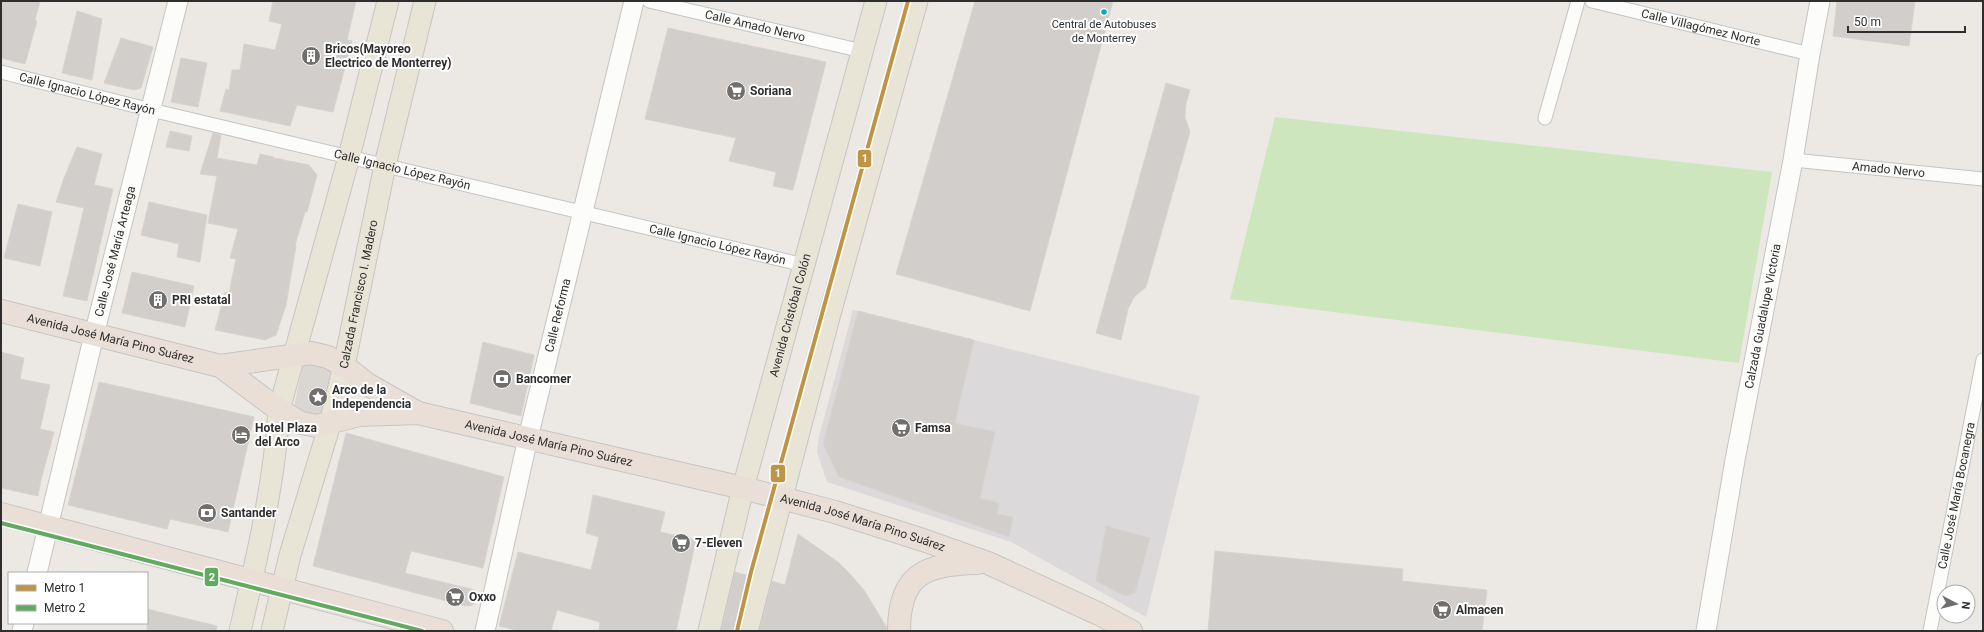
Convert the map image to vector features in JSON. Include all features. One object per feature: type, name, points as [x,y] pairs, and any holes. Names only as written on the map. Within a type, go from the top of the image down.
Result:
[{"type":"highway","name":"Avenida José María Pino Suárez","points":[[1,311],[220,366],[311,353],[328,357],[344,366],[367,384],[418,414]]},
{"type":"highway","name":"Avenida José María Pino Suárez","points":[[220,366],[280,410],[301,423],[317,426],[330,424],[359,415],[418,414],[782,497],[886,528],[988,563],[1099,614],[1130,631]]},
{"type":"highway","points":[[1,514],[442,631]]},
{"type":"highway","points":[[899,631],[899,618],[903,596],[911,582],[922,572],[948,565],[988,563]]},
{"type":"main road","points":[[240,631],[260,547],[275,457],[280,410],[293,356],[349,157],[388,1]]},
{"type":"main road","name":"Calzada Francisco I. Madero","points":[[272,631],[282,588],[320,452],[330,424],[344,366],[385,165],[425,1]]},
{"type":"main road","name":"Avenida Cristóbal Colón","points":[[709,631],[743,488],[876,1]]},
{"type":"main road","points":[[747,631],[917,1]]},
{"type":"street","name":"Calle José María Arteaga","points":[[36,572],[178,1]]},
{"type":"street","name":"Calle Reforma","points":[[485,631],[528,438],[634,1]]},
{"type":"street","name":"Calle Amado Nervo","points":[[649,1],[862,52]]},
{"type":"street","points":[[1545,118],[1578,1]]},
{"type":"street","name":"Calle Villagómez Norte","points":[[1592,1],[1810,54]]},
{"type":"street","name":"Calzada Guadalupe Victoria","points":[[1706,631],[1735,460],[1793,160],[1820,1]]},
{"type":"street","name":"Calle Ignacio López Rayón","points":[[1,72],[151,110],[385,165],[583,214],[804,265]]},
{"type":"street","name":"Amado Nervo","points":[[1793,160],[1983,179]]},
{"type":"street","name":"Calle José María Bocanegra","points":[[1930,631],[1983,360]]},
{"type":"shaded area","points":[[853,310],[1200,396],[1146,617],[1011,542],[827,482],[817,452],[819,437]]},
{"type":"shaded area","points":[[317,361],[333,372],[323,415],[311,418],[294,406],[303,365]]},
{"type":"green space","points":[[1275,117],[1772,172],[1739,363],[1230,299]]},
{"type":"building","points":[[1,1],[40,1],[35,20],[37,21],[25,64],[1,58]]},
{"type":"building","points":[[273,1],[356,1],[347,40],[352,41],[333,112],[297,105],[290,126],[220,111],[226,89],[229,90],[232,70],[240,70],[244,44],[275,50],[282,24],[269,21]]},
{"type":"building","points":[[975,1],[1113,1],[1030,311],[896,274]]},
{"type":"building","points":[[1837,1],[1915,1],[1909,46],[1833,36]]},
{"type":"building","points":[[77,11],[102,19],[92,80],[62,73]]},
{"type":"building","name":"Soriana","points":[[668,28],[826,62],[793,190],[773,186],[776,172],[729,161],[736,138],[645,119]]},
{"type":"building","points":[[121,38],[153,47],[141,88],[134,90],[104,83]]},
{"type":"building","points":[[181,58],[207,63],[198,107],[171,102]]},
{"type":"building","points":[[1166,83],[1190,90],[1186,103],[1185,117],[1190,132],[1146,287],[1134,297],[1128,309],[1121,340],[1096,333]]},
{"type":"building","points":[[170,131],[192,136],[189,151],[166,147]]},
{"type":"building","points":[[213,133],[221,135],[217,158],[257,165],[260,154],[309,165],[317,175],[307,212],[305,212],[295,245],[286,305],[276,335],[265,340],[215,330],[225,292],[229,293],[236,259],[230,258],[238,229],[208,223],[217,176],[200,174]]},
{"type":"building","points":[[77,147],[102,154],[94,185],[113,189],[87,301],[63,296],[84,208],[56,202]]},
{"type":"building","points":[[149,202],[207,215],[200,262],[177,257],[179,244],[141,235]]},
{"type":"building","points":[[18,204],[52,212],[40,266],[4,258]]},
{"type":"building","name":"PRI estatal","points":[[132,272],[194,286],[185,327],[122,313]]},
{"type":"building","name":"Famsa","points":[[858,311],[974,340],[955,423],[995,432],[980,498],[999,503],[997,514],[1013,517],[1009,537],[839,477],[823,444]]},
{"type":"building","name":"Bancomer","points":[[483,342],[534,355],[521,416],[470,403]]},
{"type":"building","points":[[1,352],[24,358],[20,379],[50,385],[40,429],[54,432],[38,496],[1,488]]},
{"type":"building","points":[[99,382],[254,417],[228,532],[170,519],[167,529],[68,505]]},
{"type":"building","points":[[346,433],[504,477],[483,568],[411,551],[405,573],[475,590],[473,605],[466,606],[313,566]]},
{"type":"building","points":[[593,495],[665,512],[660,532],[696,540],[676,631],[599,631],[600,622],[557,610],[551,631],[519,631],[499,626],[518,552],[591,570],[599,537],[586,533]]},
{"type":"building","points":[[1106,526],[1150,538],[1135,593],[1125,596],[1096,581]]},
{"type":"building","points":[[798,534],[838,562],[850,574],[864,590],[887,628],[887,631],[759,631],[772,581],[785,585]]},
{"type":"building","points":[[1215,551],[1403,569],[1402,581],[1487,590],[1482,631],[1208,631]]},
{"type":"building","points":[[735,572],[749,576],[735,631],[721,631]]},
{"type":"building","points":[[148,609],[217,626],[216,631],[147,631]]},
{"type":"metro line","name":"1","points":[[737,631],[751,572],[908,1]]},
{"type":"metro line","name":"2","points":[[1,523],[422,631]]},
{"type":"place","name":"Central de Autobuses de Monterrey","points":[[1104,12]]},
{"type":"place","name":"Bricos(Mayoreo Electrico de Monterrey)","points":[[311,56]]},
{"type":"place","name":"Soriana","points":[[736,91]]},
{"type":"place","name":"PRI estatal","points":[[158,300]]},
{"type":"place","name":"Bancomer","points":[[502,379]]},
{"type":"place","name":"Arco de la Independencia","points":[[318,397]]},
{"type":"place","name":"Famsa","points":[[901,428]]},
{"type":"place","name":"Hotel Plaza del Arco","points":[[241,435]]},
{"type":"place","name":"Santander","points":[[207,513]]},
{"type":"place","name":"7-Eleven","points":[[681,543]]},
{"type":"place","name":"Oxxo","points":[[455,597]]},
{"type":"place","name":"Almacen","points":[[1442,610]]}]
